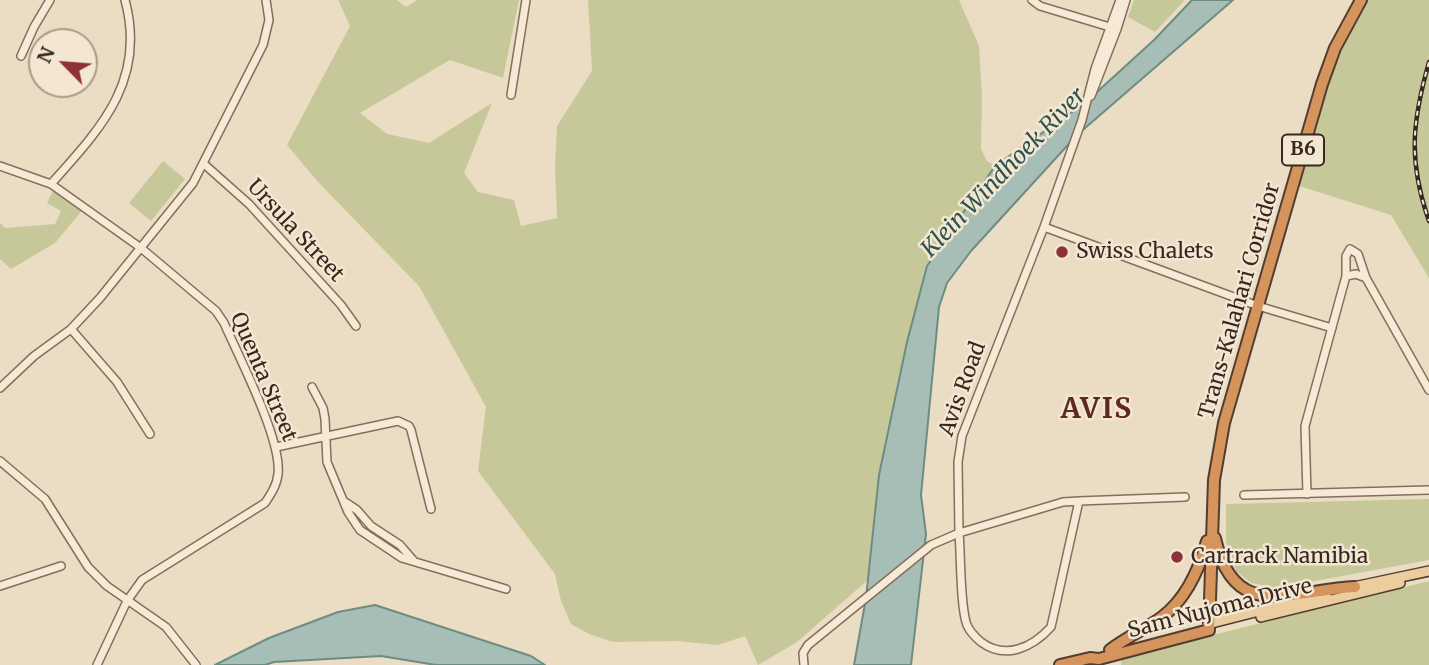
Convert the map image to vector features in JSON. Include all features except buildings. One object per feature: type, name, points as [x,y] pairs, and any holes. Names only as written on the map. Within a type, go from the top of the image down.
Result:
[{"type":"highway","name":"Trans-Kalahari Corridor","points":[[1209,627],[1212,518],[1218,451],[1322,84],[1335,48],[1361,0]]},
{"type":"highway","points":[[1212,518],[1221,561],[1226,571],[1234,581],[1253,593],[1276,597],[1355,587]]},
{"type":"highway","name":"B6","points":[[1110,650],[1161,618],[1183,596],[1201,563],[1212,518]]},
{"type":"highway","name":"B6","points":[[1090,658],[1110,650],[1209,627]]},
{"type":"highway","name":"Sam Nujoma Drive","points":[[1060,665],[1090,658],[1099,659],[1209,627]]},
{"type":"main road","name":"Sam Nujoma Drive","points":[[1209,627],[1355,587],[1429,573]]},
{"type":"main road","name":"Sam Nujoma Drive","points":[[1209,627],[1429,573]]},
{"type":"street","points":[[21,56],[50,0]]},
{"type":"street","points":[[51,184],[98,131],[118,98],[131,42],[125,0]]},
{"type":"street","points":[[2,381],[71,329],[193,183],[263,45],[269,20],[265,0]]},
{"type":"street","points":[[511,95],[526,0]]},
{"type":"street","points":[[1032,0],[1040,6],[1114,28]]},
{"type":"street","name":"Avis Road","points":[[1114,28],[1120,0]]},
{"type":"street","name":"Avis Road","points":[[1079,501],[1051,627],[1043,636],[1025,647],[1009,652],[986,646],[975,637],[967,625],[964,610],[958,461],[962,436],[1044,227],[1086,102],[1092,95],[1126,0]]},
{"type":"street","name":"Ursula Street","points":[[204,164],[249,204],[341,305],[356,326]]},
{"type":"street","name":"Quenta Street","points":[[0,166],[51,184],[141,248],[216,311],[224,323],[276,447],[276,484],[265,503],[142,580],[127,601],[97,665]]},
{"type":"street","points":[[1044,227],[1258,306],[1332,328]]},
{"type":"street","points":[[1307,494],[1305,426],[1346,276],[1346,256],[1350,249],[1358,254],[1366,278],[1429,390]]},
{"type":"street","points":[[1346,276],[1356,274],[1366,278]]},
{"type":"street","points":[[71,329],[117,382],[150,434]]},
{"type":"street","points":[[312,387],[323,408],[327,462],[352,519],[360,530],[402,558],[506,589]]},
{"type":"street","points":[[276,447],[398,421],[409,426],[431,509]]},
{"type":"street","points":[[0,461],[45,499],[89,567],[107,586],[166,626],[196,665]]},
{"type":"street","points":[[0,467],[20,477]]},
{"type":"street","points":[[1244,495],[1429,490]]},
{"type":"street","points":[[804,665],[803,653],[808,645],[930,545],[1040,507],[1079,501],[1185,497]]},
{"type":"street","points":[[345,501],[358,510],[371,526],[394,540],[413,560]]},
{"type":"street","points":[[388,550],[395,545],[394,540]]},
{"type":"street","points":[[0,586],[61,566]]},
{"type":"green space","points":[[338,0],[397,0],[406,7],[417,0],[519,0],[503,78],[450,60],[360,113],[387,134],[429,143],[492,103],[464,173],[478,192],[514,200],[521,226],[557,218],[557,126],[592,71],[588,0],[959,0],[979,46],[981,149],[987,161],[995,166],[927,266],[879,475],[868,580],[797,642],[758,665],[745,636],[718,645],[677,641],[613,642],[589,634],[571,624],[561,601],[555,574],[478,471],[486,407],[419,286],[318,182],[287,145],[350,26]]},
{"type":"green space","points":[[1134,0],[1185,0],[1155,32],[1128,17]]},
{"type":"green space","points":[[1361,0],[1429,0],[1429,278],[1391,215],[1293,184],[1335,48]]},
{"type":"green space","points":[[163,161],[185,179],[151,221],[129,203]]},
{"type":"green space","points":[[53,191],[84,208],[55,243],[11,269],[0,259],[0,223],[5,228],[55,224],[61,211],[47,203]]},
{"type":"green space","points":[[1429,499],[1429,560],[1277,588],[1251,583],[1236,571],[1226,542],[1226,504]]},
{"type":"green space","points":[[1429,581],[1429,665],[1121,665],[1121,658]]},
{"type":"water","name":"Klein Windhoek River","points":[[1192,0],[1233,0],[1077,135],[971,251],[947,283],[939,307],[921,495],[926,534],[911,665],[854,665],[866,598],[879,475],[907,342],[927,266],[995,166],[1086,102],[1154,40]]},
{"type":"water","points":[[375,605],[531,656],[545,665],[436,665],[381,656],[274,662],[265,665],[215,665],[269,638],[338,612]]},
{"type":"railway","points":[[1429,62],[1419,104],[1415,142],[1418,179],[1429,221]]},
{"type":"place","name":"Swiss Chalets","points":[[1062,252]]},
{"type":"place","name":"Cartrack Namibia","points":[[1177,557]]},
{"type":"district","name":"AVIS","points":[[1097,410]]}]
